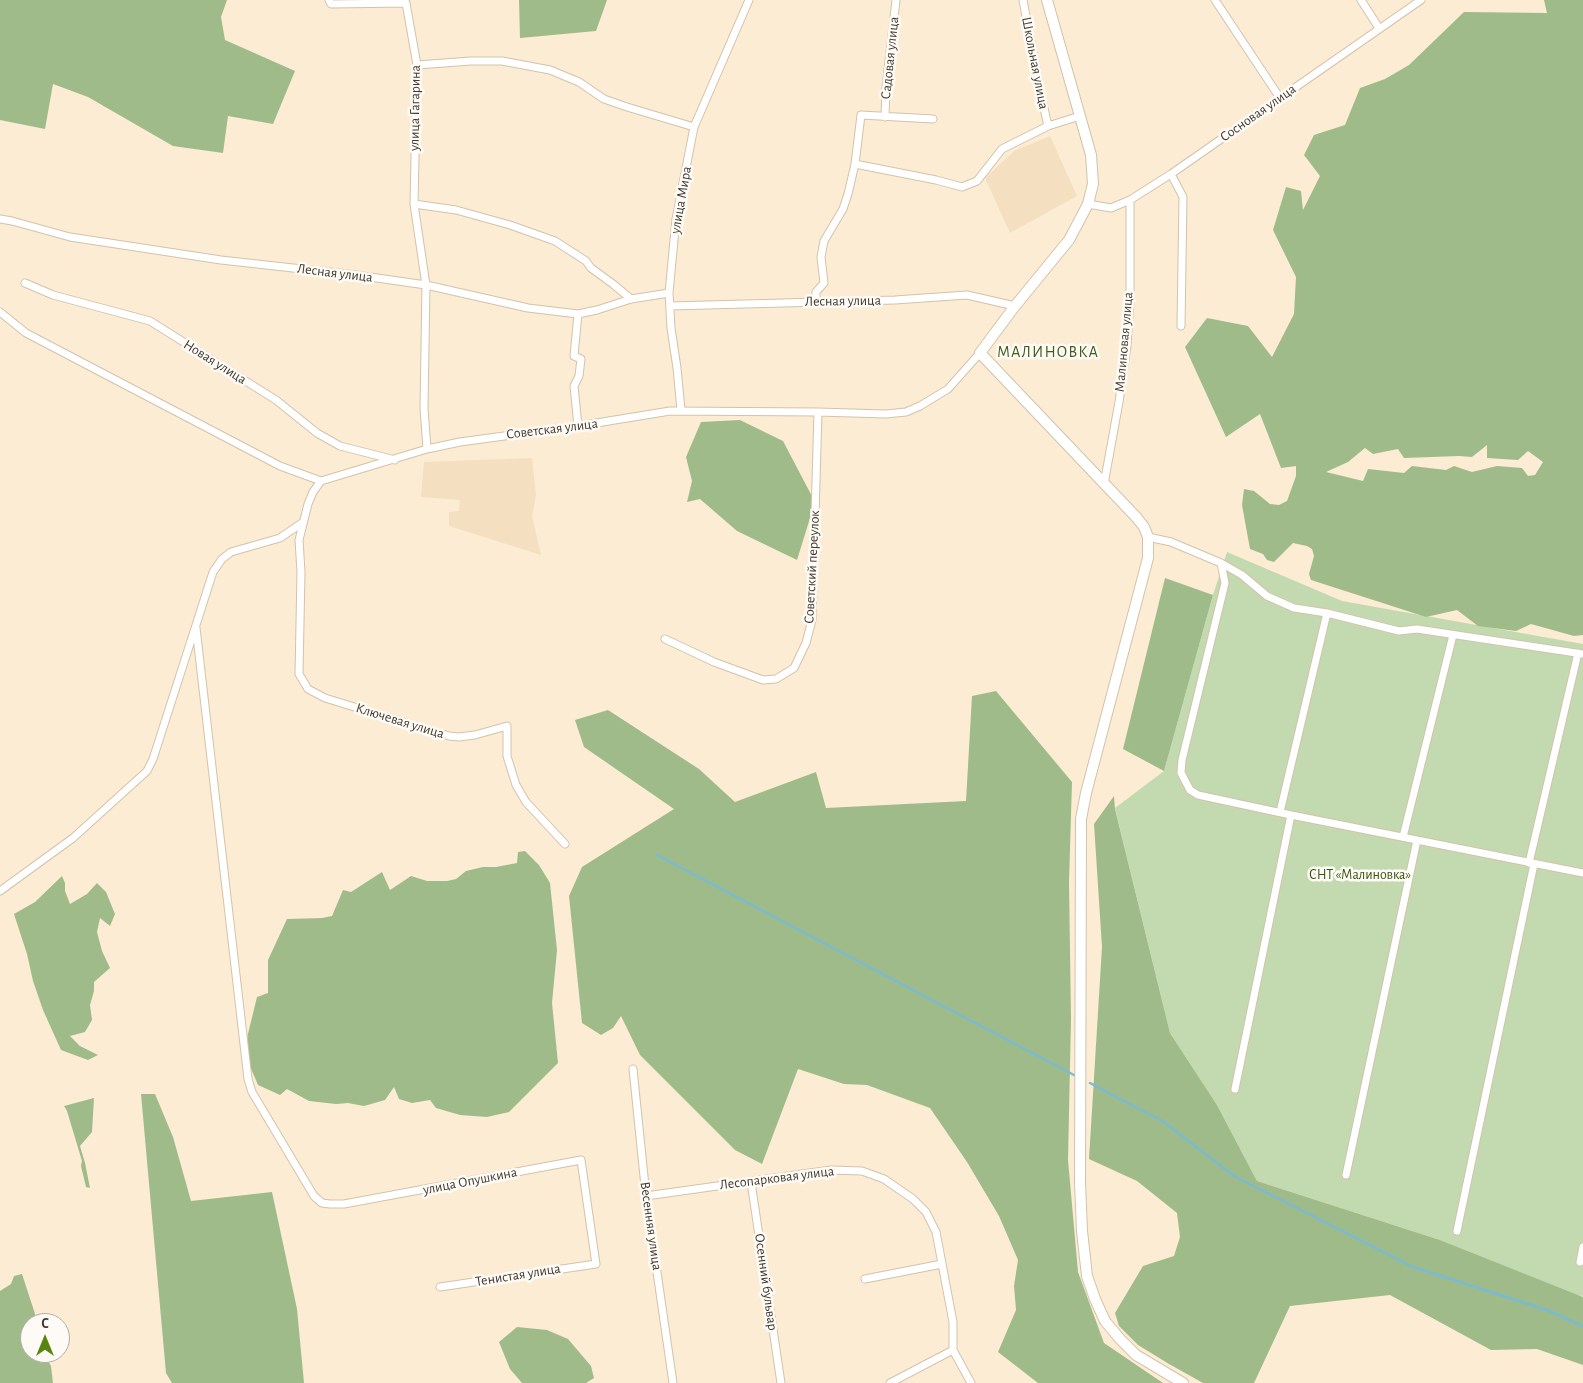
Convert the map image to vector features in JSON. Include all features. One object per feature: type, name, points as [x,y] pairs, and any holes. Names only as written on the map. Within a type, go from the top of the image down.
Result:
[{"type":"street","name":"улица Гагарина","points":[[329,0],[331,4],[406,3],[417,65],[414,204],[426,285],[424,408],[427,449]]},
{"type":"street","name":"улица Мира","points":[[681,410],[671,328],[669,293],[676,219],[694,127],[749,0]]},
{"type":"street","name":"Садовая улица","points":[[885,117],[886,88],[896,0]]},
{"type":"street","name":"Школьная улица","points":[[1023,0],[1048,126]]},
{"type":"street","points":[[1047,0],[1091,155],[1093,184],[1088,204],[1069,240],[1015,306],[980,353],[1137,518],[1144,527],[1148,537],[1148,558],[1081,819],[1080,1184],[1087,1276],[1105,1321],[1136,1355],[1183,1383]]},
{"type":"street","points":[[1214,0],[1280,98]]},
{"type":"street","points":[[1361,0],[1379,28]]},
{"type":"street","name":"Сосновая улица","points":[[1088,204],[1111,208],[1130,200],[1172,174],[1421,0]]},
{"type":"street","points":[[417,65],[502,61],[550,70],[579,82],[604,99],[694,127]]},
{"type":"street","points":[[816,302],[816,292],[824,283],[821,257],[824,241],[843,209],[848,194],[855,164],[861,114],[933,120]]},
{"type":"street","points":[[855,164],[962,187],[977,180],[1002,149],[1048,126],[1080,116]]},
{"type":"street","points":[[1172,174],[1183,197],[1181,326]]},
{"type":"street","name":"Малиновая улица","points":[[1104,484],[1127,346],[1130,300],[1130,200]]},
{"type":"street","points":[[414,204],[456,210],[510,224],[555,242],[586,261],[591,268],[631,299]]},
{"type":"street","name":"Лесная улица","points":[[0,219],[70,238],[221,260],[426,285],[528,308],[578,314],[631,299],[669,293]]},
{"type":"street","name":"Новая улица","points":[[25,283],[52,295],[150,321],[276,400],[317,433],[340,446],[396,460]]},
{"type":"street","name":"Лесная улица","points":[[670,306],[895,300],[967,295],[1015,306]]},
{"type":"street","points":[[0,312],[26,333],[280,466],[321,482],[313,492],[302,523],[280,538],[231,552],[222,559],[213,572],[153,759],[147,771],[73,838],[0,891]]},
{"type":"street","points":[[578,314],[574,356],[581,359],[579,376],[574,386],[578,426]]},
{"type":"street","name":"Советская улица","points":[[321,482],[427,449],[473,439],[578,426],[681,410],[886,414],[906,412],[948,389],[980,353]]},
{"type":"street","name":"Советский переулок","points":[[666,639],[714,662],[763,680],[776,679],[794,668],[806,643],[812,620],[818,412]]},
{"type":"street","name":"Ключевая улица","points":[[302,523],[299,540],[301,572],[299,674],[308,689],[325,698],[449,736],[475,735],[507,726],[507,756],[516,785],[526,802],[565,844]]},
{"type":"street","points":[[1148,537],[1171,542],[1221,562],[1242,575],[1267,596],[1294,608],[1327,613],[1399,631],[1416,629],[1580,654],[1531,864],[1457,1231]]},
{"type":"street","points":[[1221,562],[1225,583],[1223,596],[1182,760],[1181,773],[1190,790],[1198,795],[1291,815],[1583,873]]},
{"type":"street","points":[[1280,812],[1327,613]]},
{"type":"street","name":"улица Опушкина","points":[[196,628],[248,1079],[252,1092],[314,1196],[322,1203],[330,1204],[359,1201],[580,1160],[596,1264]]},
{"type":"street","points":[[1404,837],[1453,635]]},
{"type":"street","points":[[1235,1088],[1291,815]]},
{"type":"street","points":[[1346,1175],[1417,840]]},
{"type":"street","name":"Весенняя улица","points":[[633,1069],[646,1196],[673,1383]]},
{"type":"street","name":"Лесопарковая улица","points":[[646,1196],[831,1170],[862,1171],[884,1179],[913,1199],[926,1212],[936,1232],[953,1322],[953,1350],[971,1383]]},
{"type":"street","name":"Осенний бульвар","points":[[751,1182],[781,1383]]},
{"type":"street","points":[[1580,1262],[1583,1247]]},
{"type":"street","name":"Тенистая улица","points":[[440,1287],[596,1264]]},
{"type":"street","points":[[865,1279],[942,1264]]},
{"type":"street","points":[[890,1383],[953,1350]]},
{"type":"shaded area","points":[[1050,136],[1077,196],[1010,233],[985,178],[1014,151]]},
{"type":"shaded area","points":[[532,458],[536,495],[532,516],[541,555],[449,526],[449,512],[459,511],[460,500],[421,497],[424,462]]},
{"type":"green space","points":[[0,0],[227,0],[221,17],[225,40],[295,71],[273,124],[228,116],[223,153],[173,146],[88,97],[53,84],[45,129],[0,120]]},
{"type":"green space","points":[[519,0],[607,0],[596,31],[520,38]]},
{"type":"green space","points":[[1544,0],[1583,0],[1583,635],[1574,636],[1531,624],[1516,631],[1478,626],[1457,610],[1426,617],[1311,580],[1309,574],[1314,556],[1312,549],[1307,546],[1293,543],[1274,562],[1267,560],[1263,554],[1250,549],[1242,505],[1244,489],[1254,491],[1270,504],[1279,505],[1287,501],[1296,476],[1296,466],[1281,468],[1260,414],[1226,437],[1185,347],[1207,318],[1248,326],[1272,357],[1294,314],[1296,277],[1273,230],[1286,187],[1301,191],[1303,210],[1320,176],[1304,155],[1314,135],[1345,125],[1360,88],[1385,79],[1409,65],[1464,12],[1547,13]],"holes":[[[1487,445],[1487,458],[1518,460],[1528,451],[1543,462],[1535,475],[1528,476],[1522,468],[1497,466],[1472,472],[1454,466],[1446,470],[1412,466],[1404,473],[1368,469],[1363,481],[1326,472],[1348,462],[1365,448],[1373,454],[1398,449],[1404,458],[1472,457]]]},
{"type":"green space","points":[[740,420],[783,441],[815,502],[797,560],[737,531],[700,499],[687,502],[692,481],[686,457],[701,422]]},
{"type":"green space","name":"СНТ «Малиновка»","points":[[1227,552],[1342,601],[1583,644],[1583,1296],[1440,1240],[1257,1181],[1217,1105],[1170,1033],[1115,808],[1164,771],[1213,595]]},
{"type":"green space","points":[[1165,578],[1213,595],[1164,771],[1123,749]]},
{"type":"green space","points":[[996,691],[1072,782],[1069,882],[1071,1019],[1068,1160],[1078,1272],[1104,1343],[1163,1383],[1038,1383],[998,1352],[1016,1310],[1014,1286],[1018,1260],[999,1216],[967,1162],[930,1108],[867,1085],[844,1084],[798,1069],[762,1164],[735,1150],[640,1055],[621,1016],[613,1028],[601,1035],[582,1023],[569,896],[582,867],[674,809],[584,747],[575,720],[608,710],[699,769],[735,802],[816,772],[826,808],[966,801],[972,696]]},
{"type":"green space","points":[[1114,796],[1115,809],[1170,1033],[1217,1105],[1257,1181],[1440,1240],[1583,1297],[1583,1365],[1537,1349],[1491,1350],[1390,1295],[1290,1306],[1254,1383],[1203,1383],[1138,1345],[1119,1326],[1115,1313],[1143,1266],[1174,1256],[1180,1237],[1177,1213],[1137,1181],[1089,1159],[1102,947],[1094,824]]},
{"type":"green space","points":[[525,851],[539,865],[550,883],[557,950],[552,1003],[558,1063],[509,1112],[487,1117],[460,1115],[436,1108],[430,1100],[412,1103],[399,1099],[394,1087],[385,1100],[364,1106],[348,1103],[336,1104],[309,1101],[287,1089],[280,1095],[258,1085],[249,1064],[247,1038],[257,997],[268,993],[268,960],[287,919],[332,916],[343,890],[351,892],[382,872],[390,890],[411,876],[427,881],[447,881],[456,879],[466,871],[517,863],[518,852]]},
{"type":"green space","points":[[62,876],[70,904],[87,894],[97,883],[106,892],[115,914],[110,926],[100,918],[97,932],[102,951],[110,968],[94,982],[94,991],[90,1005],[92,1020],[85,1032],[70,1036],[80,1046],[98,1055],[88,1060],[61,1050],[43,1010],[14,914],[35,902]]},
{"type":"green space","points":[[141,1094],[155,1094],[173,1137],[191,1201],[272,1192],[297,1309],[304,1383],[172,1383],[166,1373]]},
{"type":"green space","points":[[94,1098],[92,1132],[80,1146],[90,1188],[86,1187],[81,1166],[82,1161],[64,1106]]},
{"type":"green space","points":[[22,1274],[35,1313],[20,1313],[20,1363],[49,1363],[53,1383],[0,1383],[0,1291],[11,1284],[14,1276]]},
{"type":"green space","points":[[517,1327],[547,1330],[568,1339],[591,1366],[594,1378],[586,1383],[522,1383],[510,1369],[499,1342]]},
{"type":"waterway","points":[[657,855],[1074,1075]]},
{"type":"waterway","points":[[1090,1083],[1164,1122],[1234,1176],[1413,1267],[1547,1310],[1583,1326]]},
{"type":"district","name":"МАЛИНОВКА","points":[[1048,352]]}]
